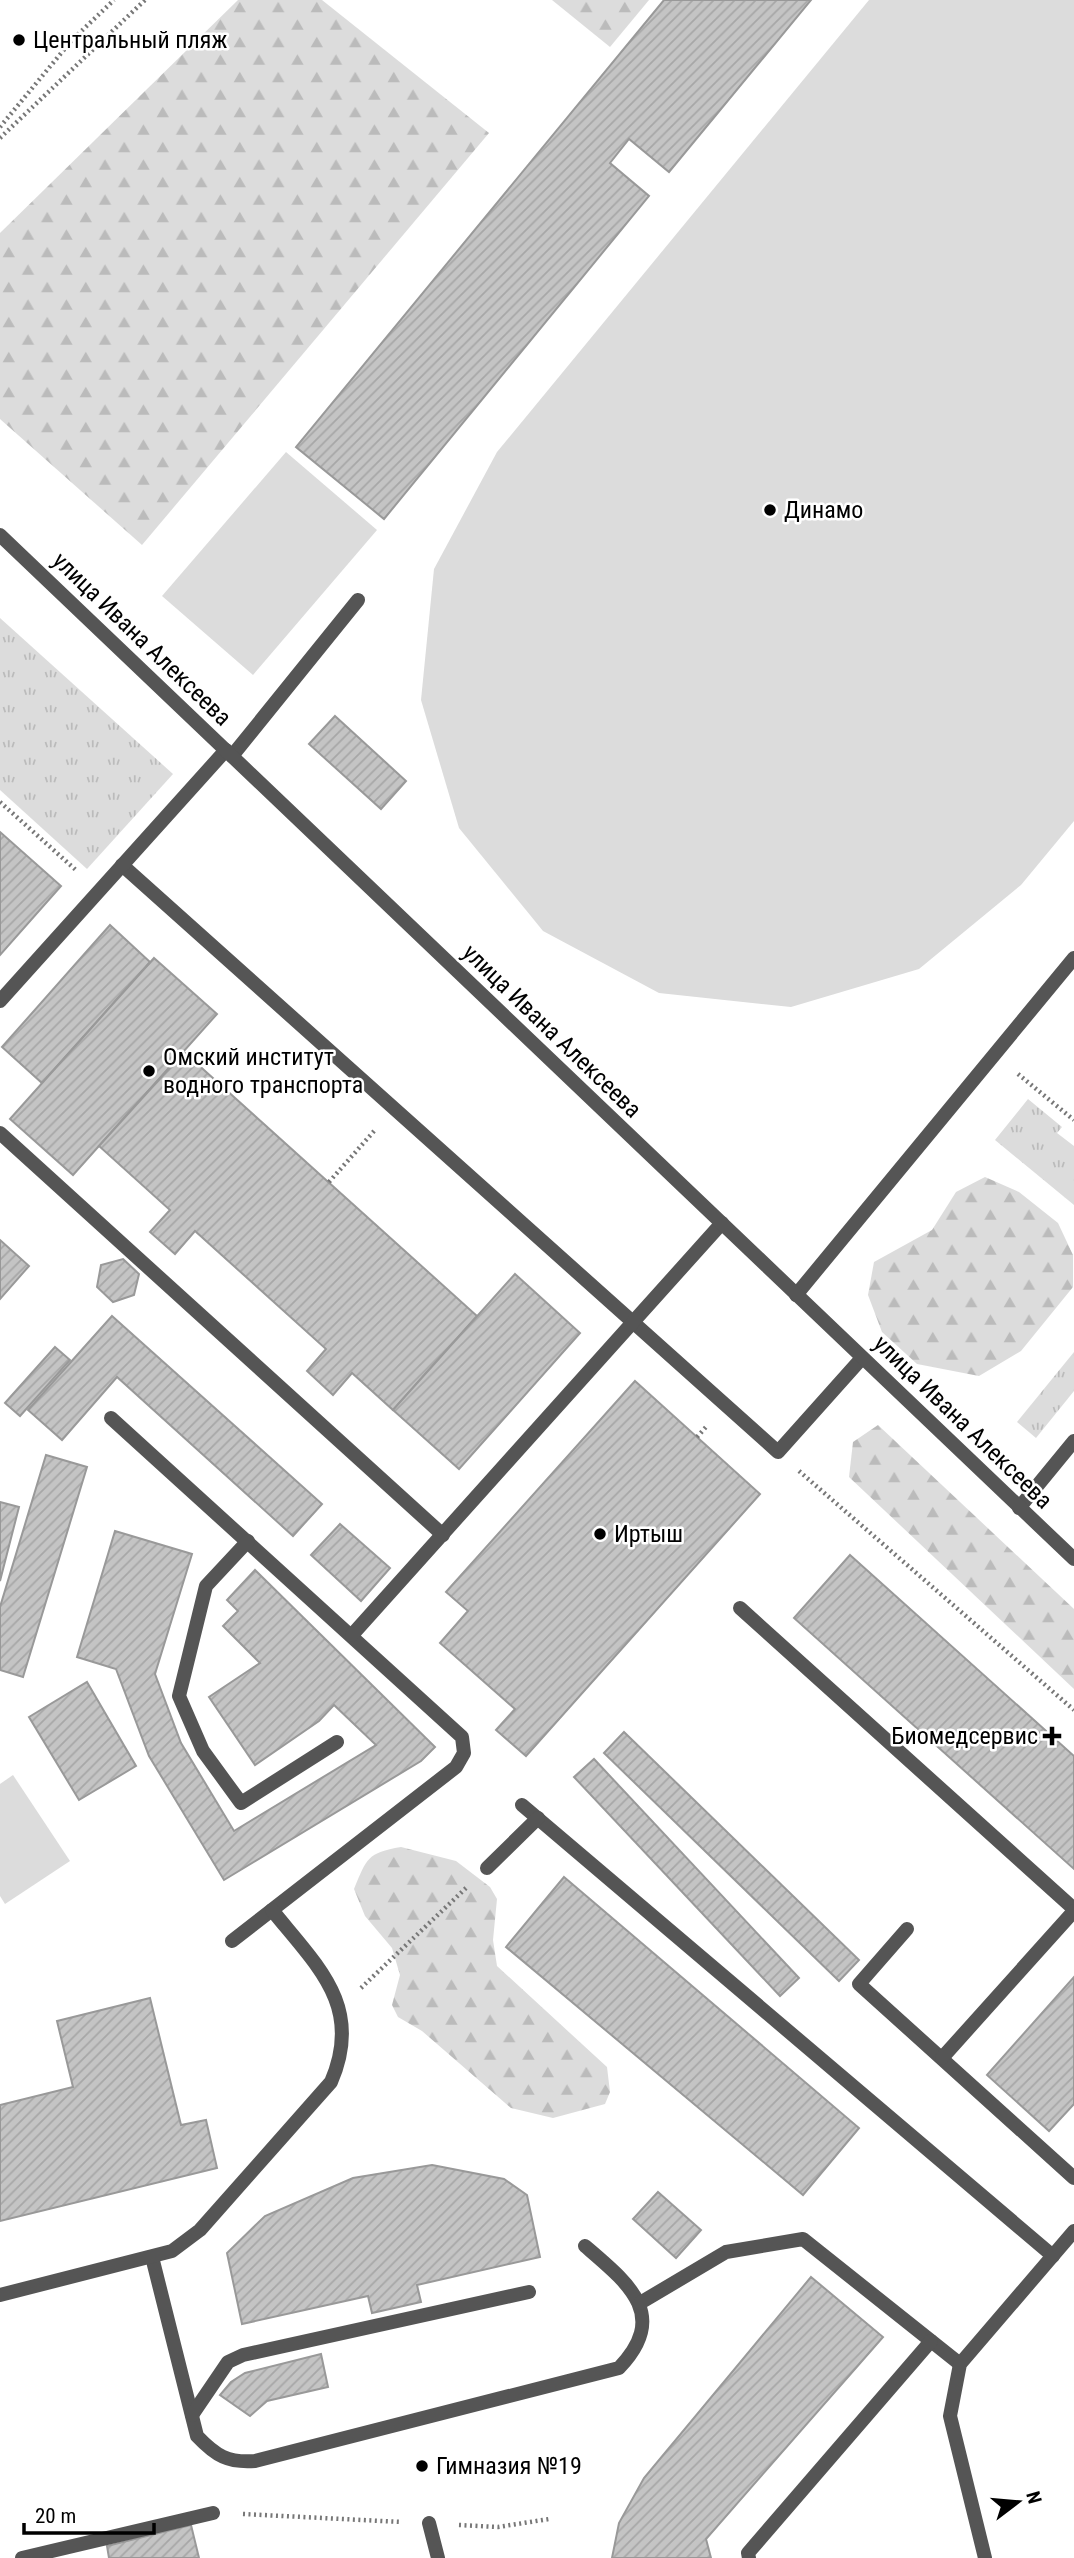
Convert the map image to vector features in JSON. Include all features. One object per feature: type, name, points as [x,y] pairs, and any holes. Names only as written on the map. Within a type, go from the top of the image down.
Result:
[{"type":"street","name":"улица Ивана Алексеева","points":[[0,535],[1074,1559]]},
{"type":"street","points":[[0,1001],[122,864],[229,753],[358,600]]},
{"type":"street","points":[[122,864],[778,1452],[862,1358]]},
{"type":"street","points":[[796,1295],[1074,958]]},
{"type":"street","points":[[0,1133],[443,1535]]},
{"type":"street","points":[[352,1635],[722,1223]]},
{"type":"street","points":[[111,1418],[462,1737],[464,1753],[456,1768],[232,1941]]},
{"type":"street","points":[[1019,1508],[1074,1441]]},
{"type":"street","points":[[248,1541],[206,1586],[179,1696],[203,1751],[241,1802],[337,1742]]},
{"type":"street","points":[[740,1608],[1074,1910],[942,2058]]},
{"type":"street","points":[[522,1805],[1053,2256]]},
{"type":"street","points":[[486,1868],[538,1818]]},
{"type":"street","points":[[0,2295],[172,2251],[200,2230],[331,2082],[341,2059],[345,2037],[341,2007],[327,1979],[272,1910]]},
{"type":"street","points":[[907,1929],[859,1984],[1074,2178]]},
{"type":"street","points":[[985,2558],[950,2416],[960,2364],[1074,2231]]},
{"type":"street","points":[[640,2302],[726,2252],[803,2239],[960,2364]]},
{"type":"street","points":[[152,2257],[197,2436],[216,2456],[236,2463],[256,2461],[591,2378],[619,2368],[635,2352],[643,2326],[640,2302],[625,2280],[584,2246]]},
{"type":"street","points":[[192,2415],[228,2362],[243,2355],[528,2292]]},
{"type":"street","points":[[749,2558],[748,2553],[931,2341]]},
{"type":"street","points":[[22,2558],[213,2513]]},
{"type":"street","points":[[429,2523],[438,2558]]},
{"type":"path","points":[[0,127],[72,40],[114,0]]},
{"type":"path","points":[[0,138],[145,0]]},
{"type":"path","points":[[0,802],[99,891]]},
{"type":"path","points":[[994,1054],[1074,1120]]},
{"type":"path","points":[[329,1182],[362,1145]]},
{"type":"path","points":[[778,1452],[1074,1710]]},
{"type":"path","points":[[341,2007],[486,1868]]},
{"type":"path","points":[[213,2513],[498,2527],[549,2519]]},
{"type":"green space","points":[[238,0],[322,0],[489,133],[142,545],[0,419],[0,233]]},
{"type":"green space","points":[[552,0],[649,0],[610,47]]},
{"type":"green space","name":"Динамо","points":[[869,0],[1074,0],[1074,821],[1021,885],[919,969],[791,1007],[659,993],[543,931],[459,828],[421,700],[434,569],[497,452]]},
{"type":"green space","points":[[286,452],[377,530],[253,675],[162,596]]},
{"type":"green space","points":[[0,618],[173,774],[87,869],[0,790]]},
{"type":"green space","points":[[1028,1099],[1062,1127],[1057,1133],[1074,1146],[1074,1205],[995,1140]]},
{"type":"green space","points":[[985,1177],[1019,1192],[1058,1223],[1073,1255],[1073,1287],[1021,1351],[979,1376],[917,1364],[882,1332],[868,1295],[874,1262],[932,1230],[956,1192]]},
{"type":"green space","points":[[1074,1352],[1074,1391],[1036,1438],[1017,1422]]},
{"type":"green space","points":[[878,1425],[1074,1609],[1074,1689],[849,1477],[853,1442]]},
{"type":"green space","points":[[13,1775],[70,1861],[5,1904],[0,1896],[0,1784]]},
{"type":"green space","points":[[401,1847],[456,1861],[490,1887],[497,1899],[493,1940],[497,1966],[607,2067],[610,2092],[605,2104],[553,2118],[511,2108],[422,2031],[398,2017],[392,2005],[400,1975],[392,1948],[365,1916],[354,1889],[370,1859],[381,1852]]},
{"type":"building","points":[[664,0],[811,0],[669,172],[629,139],[610,163],[649,196],[384,519],[296,447]]},
{"type":"building","points":[[335,716],[406,781],[381,809],[309,744]]},
{"type":"building","points":[[0,832],[61,886],[0,955]]},
{"type":"building","points":[[110,925],[150,962],[42,1083],[2,1047]]},
{"type":"building","points":[[154,958],[217,1014],[73,1175],[10,1119]]},
{"type":"building","name":"Омский институт водного транспорта","points":[[184,1052],[477,1316],[393,1410],[352,1373],[333,1395],[307,1371],[326,1349],[195,1231],[175,1254],[150,1232],[170,1210],[99,1146]]},
{"type":"building","points":[[0,1240],[29,1266],[0,1299]]},
{"type":"building","points":[[123,1259],[139,1274],[134,1295],[113,1302],[97,1287],[101,1265]]},
{"type":"building","points":[[515,1274],[580,1333],[459,1469],[393,1410]]},
{"type":"building","points":[[112,1316],[322,1504],[293,1536],[117,1377],[62,1440],[28,1410]]},
{"type":"building","points":[[55,1347],[70,1360],[20,1416],[5,1403]]},
{"type":"building","points":[[635,1381],[760,1494],[526,1756],[496,1730],[515,1709],[440,1643],[468,1611],[446,1592]]},
{"type":"building","points":[[46,1455],[87,1467],[23,1677],[0,1670],[0,1607]]},
{"type":"building","points":[[0,1502],[19,1507],[0,1581]]},
{"type":"building","points":[[340,1524],[390,1568],[361,1601],[311,1555]]},
{"type":"building","points":[[115,1531],[192,1554],[155,1674],[181,1743],[234,1831],[376,1745],[334,1705],[319,1721],[255,1765],[209,1697],[260,1663],[223,1626],[238,1611],[227,1600],[255,1570],[435,1747],[421,1761],[224,1880],[149,1756],[116,1669],[77,1657]]},
{"type":"building","points":[[850,1555],[1074,1756],[1074,1869],[794,1618]]},
{"type":"building","points":[[87,1682],[136,1766],[79,1800],[29,1717]]},
{"type":"building","points":[[624,1732],[859,1960],[839,1981],[604,1753]]},
{"type":"building","points":[[594,1759],[799,1978],[780,1996],[574,1777]]},
{"type":"building","points":[[564,1877],[859,2128],[803,2195],[506,1947]]},
{"type":"building","points":[[1074,1977],[1074,2104],[1049,2131],[987,2075]]},
{"type":"building","points":[[150,1998],[181,2125],[206,2120],[217,2168],[0,2221],[0,2105],[73,2087],[57,2021]]},
{"type":"building","points":[[432,2165],[504,2179],[527,2195],[540,2257],[417,2285],[421,2302],[372,2313],[368,2296],[242,2324],[227,2253],[265,2216],[353,2178]]},
{"type":"building","points":[[658,2192],[701,2230],[676,2258],[633,2219]]},
{"type":"building","points":[[811,2277],[883,2337],[706,2539],[711,2558],[612,2558],[619,2523],[644,2478]]},
{"type":"building","points":[[321,2354],[328,2387],[267,2401],[250,2416],[220,2395],[231,2382],[245,2373]]},
{"type":"building","points":[[191,2525],[199,2558],[109,2558],[107,2546]]},
{"type":"place","name":"Центральный пляж","points":[[19,40]]},
{"type":"place","name":"Динамо","points":[[770,510]]},
{"type":"place","name":"Омский институт водного транспорта","points":[[149,1071]]},
{"type":"place","name":"Иртыш","points":[[600,1534]]},
{"type":"place","name":"Биомедсервис","points":[[1052,1736]]},
{"type":"place","name":"Гимназия №19","points":[[422,2466]]}]
